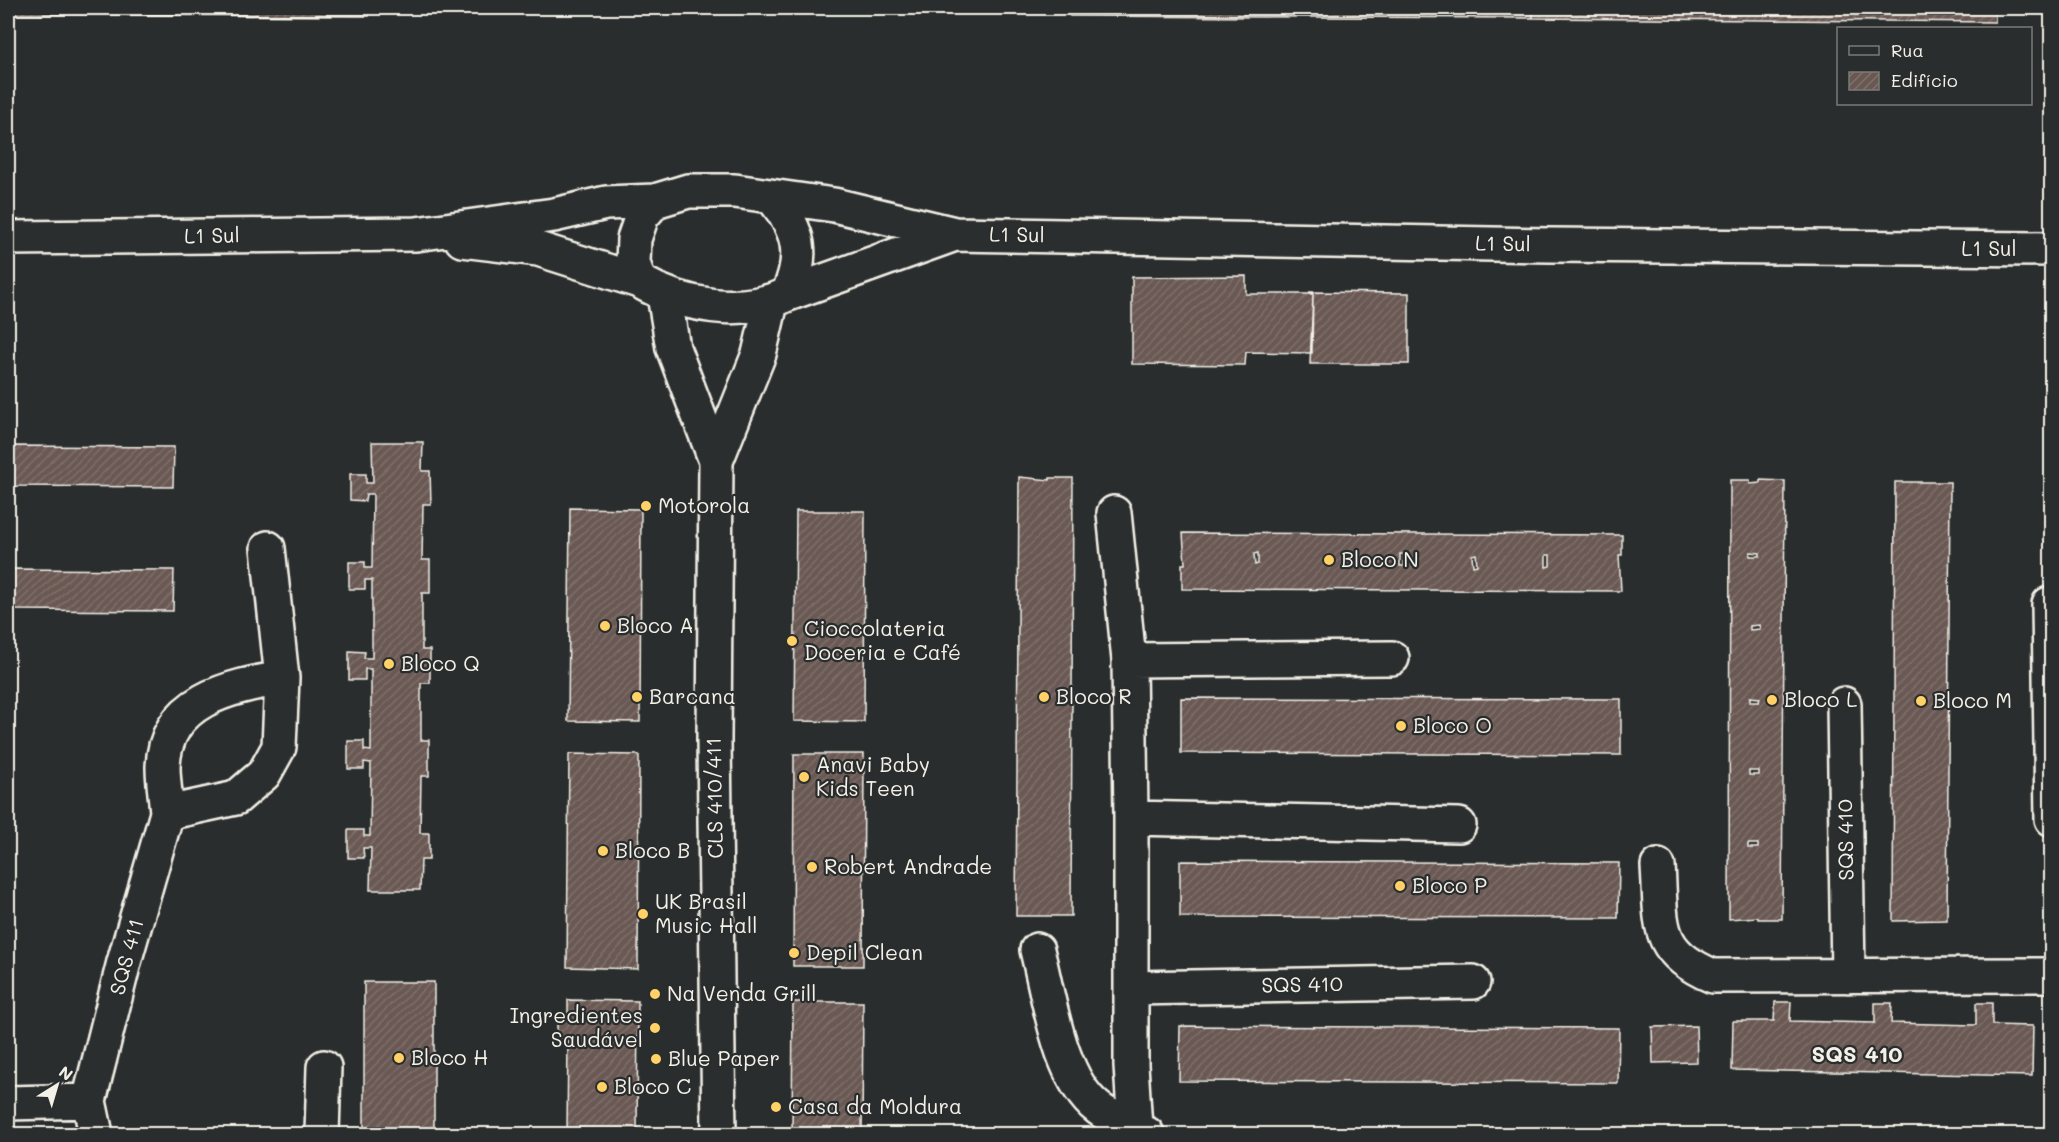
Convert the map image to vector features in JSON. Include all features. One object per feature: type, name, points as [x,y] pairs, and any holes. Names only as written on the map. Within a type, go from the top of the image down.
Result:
[{"type":"street","points":[[509,221],[607,184],[713,170],[799,180],[834,205]]},
{"type":"street","points":[[688,191],[735,191],[773,198],[790,219],[798,245],[798,271],[780,298],[727,306],[689,302],[652,288],[633,263],[634,239],[642,216],[655,201],[688,191]]},
{"type":"street","name":"L1 Sul","points":[[773,198],[834,205],[955,234],[1550,245],[2052,249]]},
{"type":"street","name":"L1 Sul","points":[[8,238],[416,234],[509,221],[606,203],[655,201]]},
{"type":"street","name":"L1 Sul","points":[[416,234],[538,249],[652,288]]},
{"type":"street","name":"L1 Sul","points":[[780,298],[955,234]]},
{"type":"street","name":"CLS 410/411","points":[[652,288],[716,461],[714,740],[719,1134]]},
{"type":"street","name":"CLS 410/411","points":[[716,461],[780,298]]},
{"type":"street","points":[[1114,513],[1129,660],[1131,1065],[1139,1132]]},
{"type":"street","points":[[167,813],[236,798],[264,774],[279,747],[282,678],[268,548]]},
{"type":"street","points":[[2052,604],[2049,604],[2052,819]]},
{"type":"street","points":[[1129,660],[1392,658]]},
{"type":"street","name":"SQS 411","points":[[96,1134],[89,1101],[124,962],[167,813],[163,765],[172,733],[194,704],[234,686],[282,678]]},
{"type":"street","name":"SQS 410","points":[[1844,704],[1848,976]]},
{"type":"street","points":[[1131,818],[1459,825]]},
{"type":"street","points":[[1658,866],[1663,930],[1672,950],[1689,966],[1713,976],[2052,975]]},
{"type":"street","points":[[1037,950],[1062,1047],[1075,1082],[1098,1108],[1139,1132]]},
{"type":"street","name":"SQS 410","points":[[1131,988],[1473,982]]},
{"type":"street","points":[[322,1134],[324,1067]]},
{"type":"street","points":[[8,1103],[89,1101]]},
{"type":"building","points":[[8,8],[369,8],[369,16],[8,14]]},
{"type":"building","points":[[1070,8],[1533,8],[1533,18],[1070,16]]},
{"type":"building","points":[[1533,8],[1995,8],[1995,22],[1533,18]]},
{"type":"building","points":[[1246,276],[1246,294],[1313,294],[1312,353],[1246,352],[1245,365],[1132,364],[1132,277]]},
{"type":"building","points":[[1309,292],[1409,293],[1409,364],[1310,364],[1313,294]]},
{"type":"building","name":"Bloco Q","points":[[372,442],[423,442],[422,471],[430,471],[431,504],[423,504],[422,560],[430,560],[430,593],[422,593],[422,650],[430,650],[430,683],[421,683],[421,740],[429,740],[429,776],[421,776],[420,833],[429,833],[429,860],[421,860],[420,890],[370,890],[371,848],[363,848],[364,858],[348,858],[348,830],[364,830],[364,836],[370,836],[371,763],[364,762],[364,769],[348,769],[348,741],[364,741],[364,750],[371,751],[371,669],[365,669],[365,680],[349,680],[349,651],[365,652],[364,658],[372,658],[372,580],[365,580],[365,589],[349,589],[349,562],[365,562],[365,568],[372,568],[373,494],[366,494],[365,501],[350,500],[350,474],[366,474],[366,483],[373,483]]},
{"type":"building","points":[[8,446],[174,447],[173,487],[8,486]]},
{"type":"building","name":"Bloco R","points":[[1019,477],[1050,480],[1050,478],[1073,478],[1071,916],[1016,916]]},
{"type":"building","name":"Bloco L","points":[[1730,480],[1750,480],[1750,484],[1760,483],[1760,480],[1785,481],[1782,919],[1758,919],[1758,917],[1729,919]],"holes":[[[1750,552],[1760,553],[1760,556],[1750,556]],[[1759,625],[1760,629],[1750,630],[1750,626]],[[1750,697],[1760,698],[1759,702],[1750,702]],[[1749,771],[1759,771],[1759,775],[1749,775]],[[1748,844],[1758,844],[1758,848],[1748,848]]]},
{"type":"building","name":"Bloco M","points":[[1895,482],[1950,482],[1947,920],[1893,921]]},
{"type":"building","name":"Bloco A","points":[[570,508],[641,509],[640,722],[568,721]]},
{"type":"building","points":[[796,511],[865,511],[864,722],[794,721]]},
{"type":"building","name":"Bloco N","points":[[1183,533],[1622,535],[1622,555],[1619,555],[1621,591],[1182,589],[1182,564],[1185,564]],"holes":[[[1258,553],[1258,564],[1255,565],[1254,554]],[[1400,554],[1404,554],[1404,566],[1400,566]],[[1476,554],[1477,565],[1473,566],[1472,555]],[[1546,555],[1550,555],[1550,566],[1546,567]]]},
{"type":"building","points":[[8,569],[174,570],[173,611],[8,610]]},
{"type":"building","name":"Bloco O","points":[[1181,698],[1621,699],[1621,755],[1181,753]]},
{"type":"building","name":"Bloco B","points":[[569,754],[639,755],[638,969],[567,967]]},
{"type":"building","points":[[794,754],[864,754],[863,966],[793,966]]},
{"type":"building","name":"Bloco P","points":[[1180,861],[1619,863],[1618,918],[1180,917]]},
{"type":"building","name":"Bloco H","points":[[364,982],[434,982],[434,1134],[364,1134]]},
{"type":"building","name":"Bloco C","points":[[568,1000],[638,1001],[637,1134],[567,1134],[568,1039],[557,1038],[557,1019],[568,1019]]},
{"type":"building","points":[[793,1002],[863,1002],[862,1134],[792,1134]]},
{"type":"building","points":[[1775,1002],[1791,1002],[1790,1021],[1875,1023],[1875,1003],[1892,1003],[1891,1023],[1976,1025],[1976,1003],[1992,1003],[1992,1025],[2033,1026],[2032,1076],[1732,1070],[1733,1021],[1774,1021]]},
{"type":"building","points":[[1180,1026],[1619,1028],[1618,1083],[1179,1081]]},
{"type":"building","points":[[1696,1026],[1697,1062],[1653,1063],[1652,1027]]},
{"type":"place","name":"Motorola","points":[[646,506]]},
{"type":"place","name":"Bloco N","points":[[1329,560]]},
{"type":"place","name":"Bloco A","points":[[605,626]]},
{"type":"place","name":"Cioccolateria Doceria e Café","points":[[792,641]]},
{"type":"place","name":"Bloco Q","points":[[389,664]]},
{"type":"place","name":"Barcana","points":[[637,697]]},
{"type":"place","name":"Bloco R","points":[[1044,697]]},
{"type":"place","name":"Bloco L","points":[[1772,700]]},
{"type":"place","name":"Bloco M","points":[[1921,701]]},
{"type":"place","name":"Bloco O","points":[[1401,726]]},
{"type":"place","name":"Anavi Baby Kids Teen","points":[[804,777]]},
{"type":"place","name":"Bloco B","points":[[603,851]]},
{"type":"place","name":"Robert Andrade","points":[[812,867]]},
{"type":"place","name":"Bloco P","points":[[1400,886]]},
{"type":"place","name":"UK Brasil Music Hall","points":[[643,914]]},
{"type":"place","name":"Depil Clean","points":[[794,953]]},
{"type":"place","name":"Na Venda Grill","points":[[655,994]]},
{"type":"place","name":"Ingredientes Saudável","points":[[655,1028]]},
{"type":"place","name":"Bloco H","points":[[399,1058]]},
{"type":"place","name":"Blue Paper","points":[[656,1059]]},
{"type":"place","name":"Bloco C","points":[[602,1087]]},
{"type":"place","name":"Casa da Moldura","points":[[776,1107]]},
{"type":"district","name":"SQS 410","points":[[1857,1054]]}]
